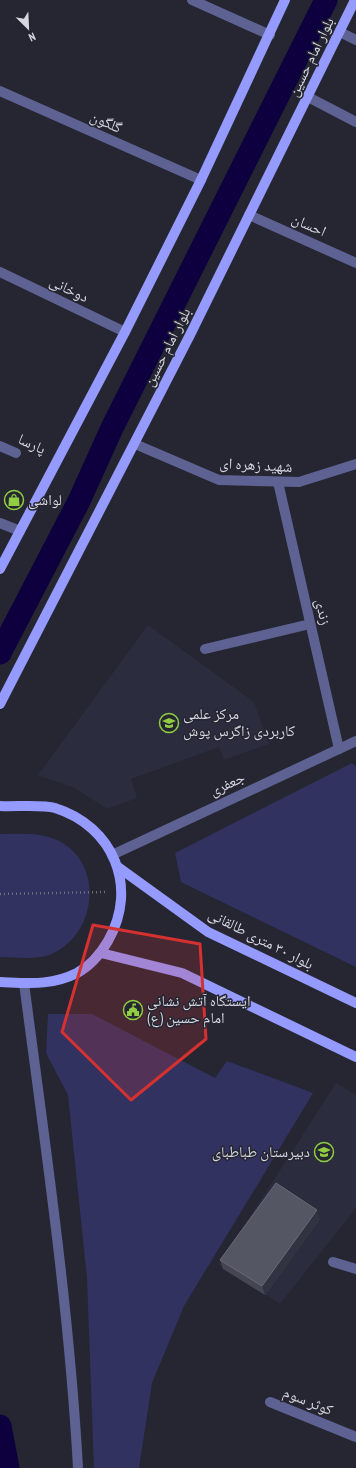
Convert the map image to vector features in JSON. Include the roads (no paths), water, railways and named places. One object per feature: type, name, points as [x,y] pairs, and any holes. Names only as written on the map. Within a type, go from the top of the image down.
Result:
[{"type":"main road","points":[[0,568],[125,332],[201,180],[270,35],[285,0]]},
{"type":"main road","name":"بلوار امام حسین","points":[[0,704],[135,444],[355,0]]},
{"type":"main road","points":[[0,806],[53,808],[81,819],[104,840],[118,867],[122,892],[116,926],[101,953],[78,972],[49,983],[0,982]]},
{"type":"main road","name":"بلوار ۳۰ متری طالقانی","points":[[118,867],[208,932],[356,1003]]},
{"type":"main road","points":[[101,953],[182,973],[356,1057]]},
{"type":"street","points":[[192,0],[270,35]]},
{"type":"street","points":[[340,32],[356,40]]},
{"type":"street","name":"گلگون","points":[[0,91],[201,180]]},
{"type":"street","points":[[308,97],[356,122]]},
{"type":"street","name":"احسان","points":[[249,215],[356,263]]},
{"type":"street","name":"دوخانی","points":[[0,272],[125,332]]},
{"type":"street","name":"شهید زهره ای","points":[[135,444],[219,480],[299,482],[356,464]]},
{"type":"street","name":"پارسا","points":[[0,446],[16,454]]},
{"type":"street","name":"زندی","points":[[278,482],[339,749]]},
{"type":"street","points":[[0,523],[20,531]]},
{"type":"street","points":[[205,649],[310,624]]},
{"type":"street","name":"جعفری","points":[[112,855],[356,741]]},
{"type":"street","points":[[24,983],[74,1387],[78,1468]]},
{"type":"street","points":[[333,1262],[356,1269]]},
{"type":"street","name":"کوثر سوم","points":[[270,1402],[356,1437]]},
{"type":"waterway","points":[[0,653],[79,501],[112,428],[326,0]]},
{"type":"waterway","points":[[0,1426],[8,1468]]},
{"type":"place","name":"لواشی","points":[[14,500]]},
{"type":"place","name":"مرکز علمی کاربردی زاگرس پوش","points":[[169,723]]},
{"type":"place","name":"ایستگاه آتش نشانی امام حسین (ع)","points":[[133,1010]]},
{"type":"place","name":"دبیرستان طباطبای","points":[[324,1152]]}]
